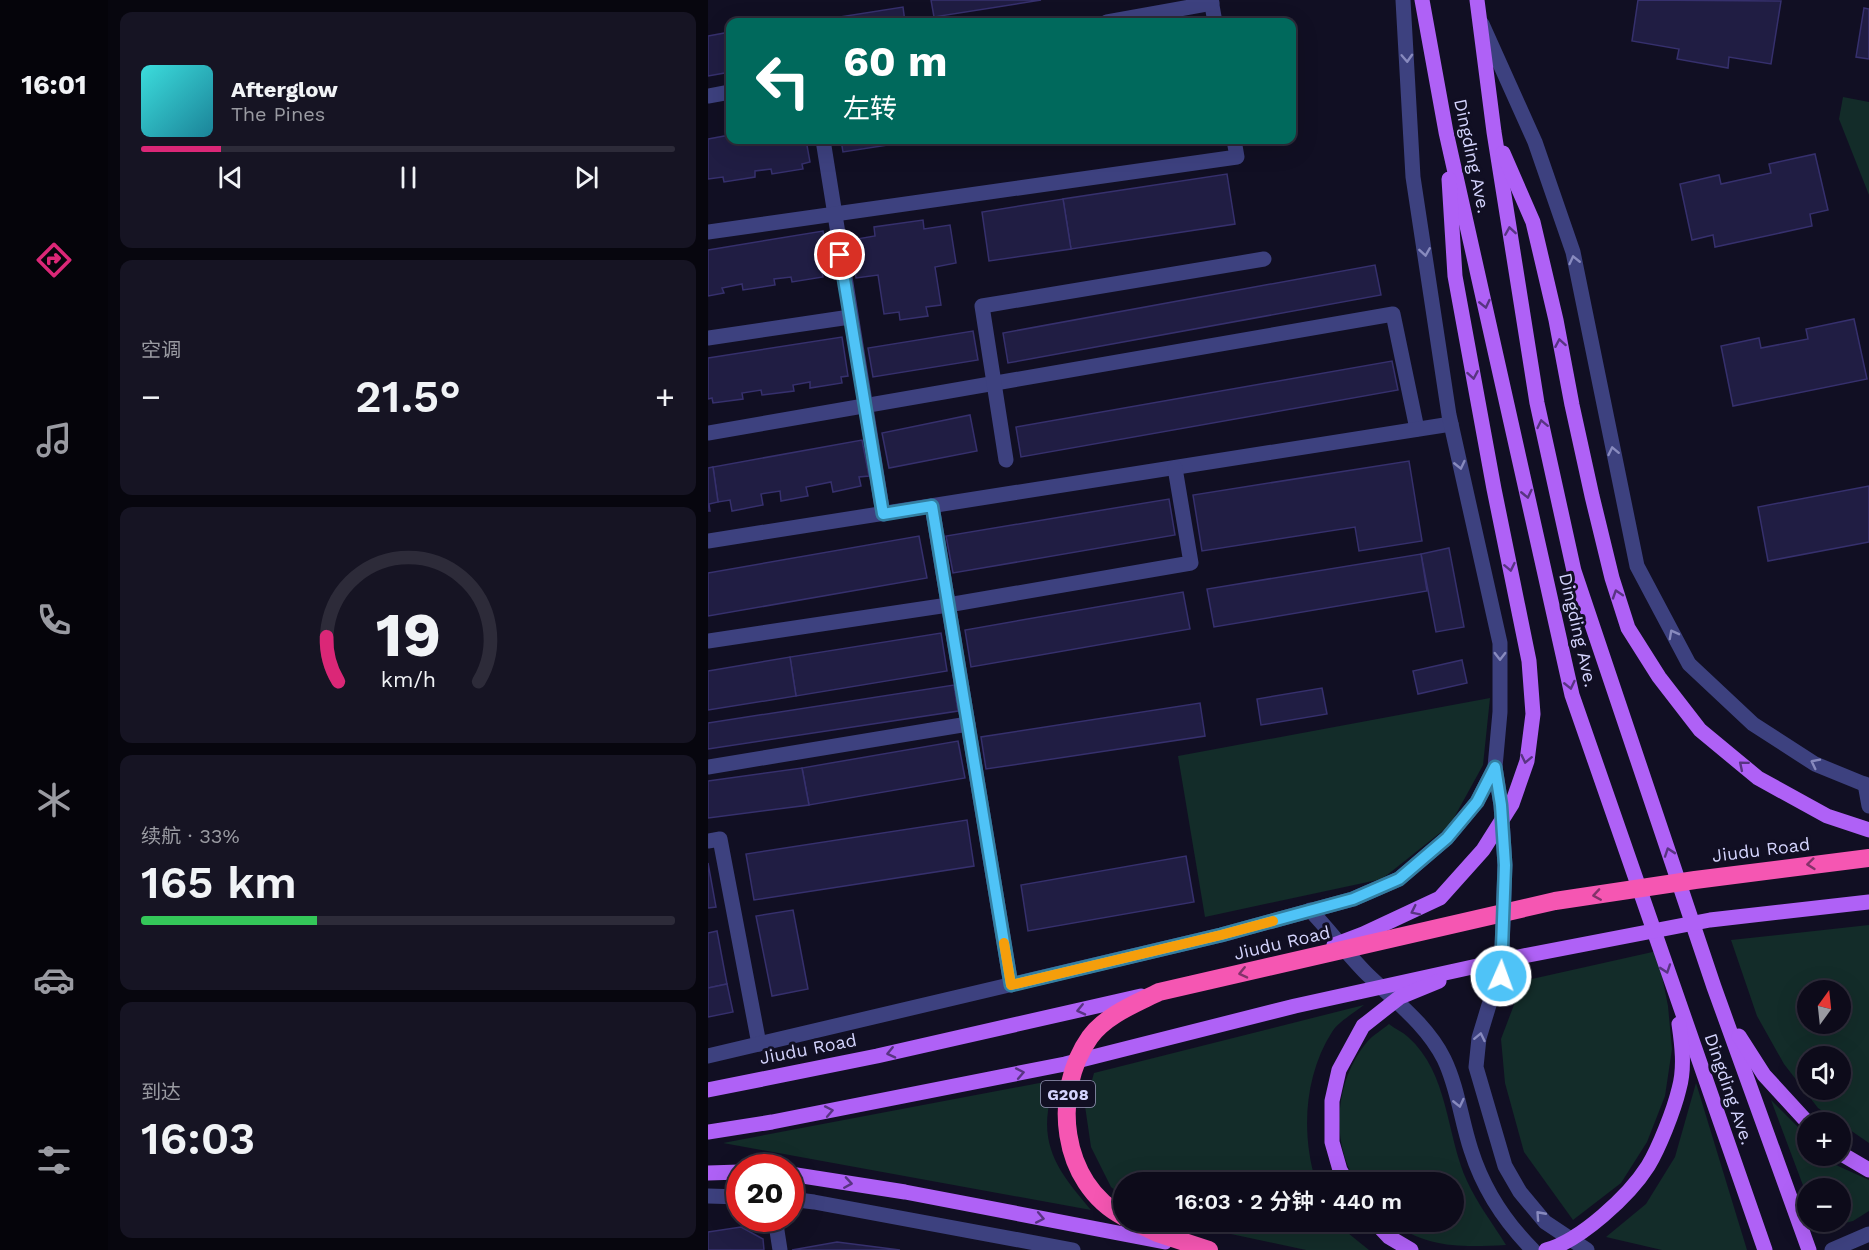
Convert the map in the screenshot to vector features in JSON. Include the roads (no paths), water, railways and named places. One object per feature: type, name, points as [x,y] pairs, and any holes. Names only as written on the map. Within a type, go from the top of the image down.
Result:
[{"type":"highway","name":"Jiudu Road","points":[[1159,992],[1555,901],[1695,880],[1869,858]]},
{"type":"highway","name":"G208","points":[[1113,1208],[1093,1192],[1074,1161],[1066,1127],[1070,1076],[1090,1036],[1114,1015],[1159,992]]},
{"type":"highway","points":[[1155,1232],[1208,1250]]},
{"type":"main road","name":"Dingding Ave.","points":[[1422,0],[1446,132],[1572,695],[1765,1250]]},
{"type":"main road","name":"Dingding Ave.","points":[[1478,8],[1494,132],[1537,403],[1574,571],[1714,987],[1809,1250]]},
{"type":"main road","points":[[1281,964],[1363,934],[1440,898],[1483,850],[1512,804],[1527,761],[1533,714],[1529,661],[1494,489],[1455,276],[1446,132]]},
{"type":"main road","points":[[1494,132],[1533,222],[1556,320],[1592,496],[1612,579],[1628,628],[1659,677],[1700,730],[1758,778],[1827,816],[1869,830]]},
{"type":"main road","points":[[708,1132],[772,1122],[1065,1064],[1295,1006],[1518,957],[1710,920],[1869,902]]},
{"type":"main road","points":[[1341,1172],[1332,1142],[1332,1101],[1339,1070],[1364,1026],[1400,997],[1441,981],[1518,957]]},
{"type":"main road","points":[[1714,987],[1734,1029],[1764,1075],[1798,1112]]},
{"type":"main road","name":"Jiudu Road","points":[[708,1090],[878,1056],[1159,992]]},
{"type":"main road","points":[[1546,1250],[1555,1248],[1582,1231],[1615,1205],[1648,1166],[1680,1087],[1682,1049],[1676,994]]},
{"type":"main road","points":[[1851,1159],[1869,1170]]},
{"type":"main road","points":[[708,1173],[726,1172]]},
{"type":"main road","points":[[804,1176],[905,1192],[1208,1250]]},
{"type":"main road","points":[[1384,1232],[1389,1238],[1411,1250]]},
{"type":"lane","points":[[1403,0],[1413,177],[1451,424],[1500,644],[1500,712],[1495,767],[1501,805],[1505,865],[1501,976],[1479,1038],[1476,1067],[1505,1166],[1520,1192],[1545,1222],[1587,1250]]},
{"type":"lane","points":[[1128,18],[1212,2],[1214,18]]},
{"type":"lane","points":[[1478,8],[1535,142],[1573,252],[1637,566],[1689,664],[1753,724],[1815,764],[1867,785],[1869,806]]},
{"type":"lane","points":[[708,96],[726,93]]},
{"type":"lane","points":[[823,144],[883,514]]},
{"type":"lane","points":[[708,232],[1237,157],[1235,144]]},
{"type":"lane","points":[[1006,460],[982,306],[1264,259]]},
{"type":"lane","points":[[708,433],[1393,314],[1417,429]]},
{"type":"lane","points":[[708,338],[850,316]]},
{"type":"lane","points":[[708,541],[1451,424]]},
{"type":"lane","points":[[708,641],[1191,563],[1175,468]]},
{"type":"lane","points":[[932,506],[1011,985]]},
{"type":"lane","points":[[708,766],[968,724]]},
{"type":"lane","points":[[708,1056],[1221,935],[1353,899],[1399,879],[1447,838],[1477,802],[1495,767]]},
{"type":"lane","points":[[708,841],[720,839],[759,1044]]},
{"type":"lane","points":[[1310,910],[1367,974],[1407,1011],[1443,1057],[1455,1084],[1472,1152],[1491,1197],[1513,1230],[1533,1250]]},
{"type":"lane","points":[[708,1196],[726,1197]]},
{"type":"lane","points":[[804,1201],[1073,1250]]},
{"type":"lane","points":[[777,1232],[780,1250]]},
{"type":"lane","points":[[1832,1250],[1869,1234]]}]
